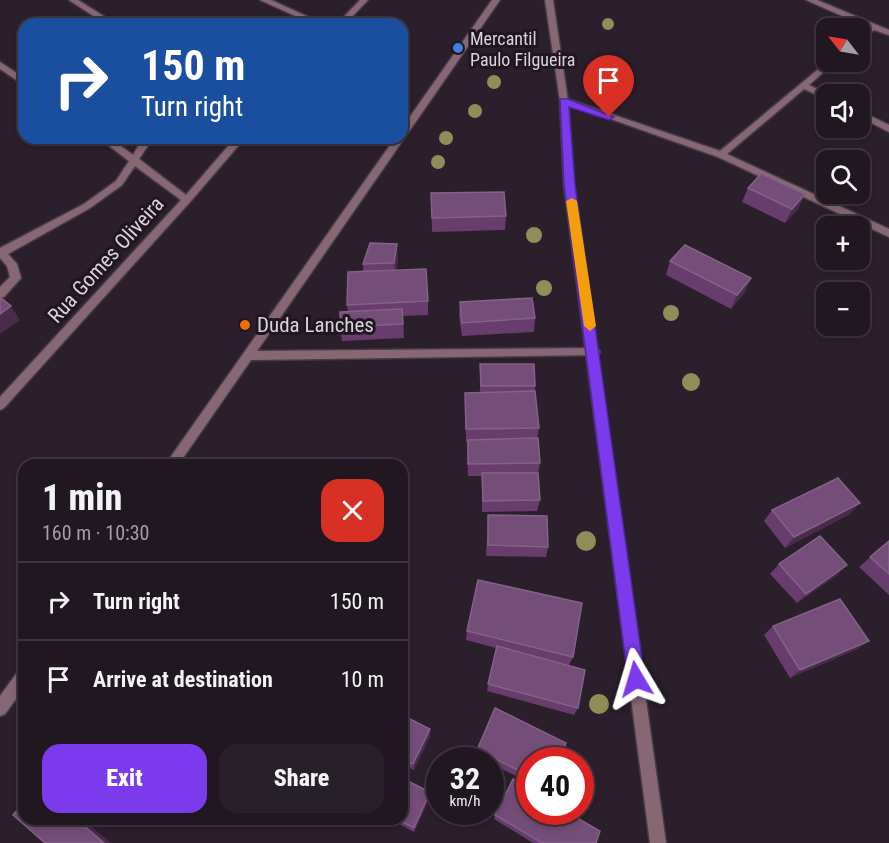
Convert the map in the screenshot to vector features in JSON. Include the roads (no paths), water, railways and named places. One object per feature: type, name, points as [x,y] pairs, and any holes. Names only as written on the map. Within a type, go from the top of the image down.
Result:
[{"type":"street","points":[[72,0],[102,18]]},
{"type":"street","points":[[264,0],[306,18]]},
{"type":"street","points":[[347,18],[364,0]]},
{"type":"street","points":[[408,127],[496,0]]},
{"type":"street","points":[[549,0],[564,101],[570,185],[658,843]]},
{"type":"street","points":[[810,0],[889,33]]},
{"type":"street","points":[[0,65],[18,78]]},
{"type":"street","points":[[721,155],[818,72]]},
{"type":"street","points":[[802,85],[816,92]]},
{"type":"street","points":[[564,101],[721,155],[889,233]]},
{"type":"street","points":[[870,119],[889,129]]},
{"type":"street","points":[[112,144],[187,200]]},
{"type":"street","points":[[0,294],[15,278],[12,264],[1,253],[87,206],[119,183],[144,144]]},
{"type":"street","name":"Rua Gomes Oliveira","points":[[0,405],[187,200],[235,144]]},
{"type":"street","points":[[175,459],[396,144]]},
{"type":"street","points":[[247,356],[594,352]]},
{"type":"street","points":[[0,709],[18,684]]},
{"type":"place","name":"Mercantil Paulo Filgueira","points":[[458,48]]},
{"type":"place","name":"Duda Lanches","points":[[245,325]]}]
